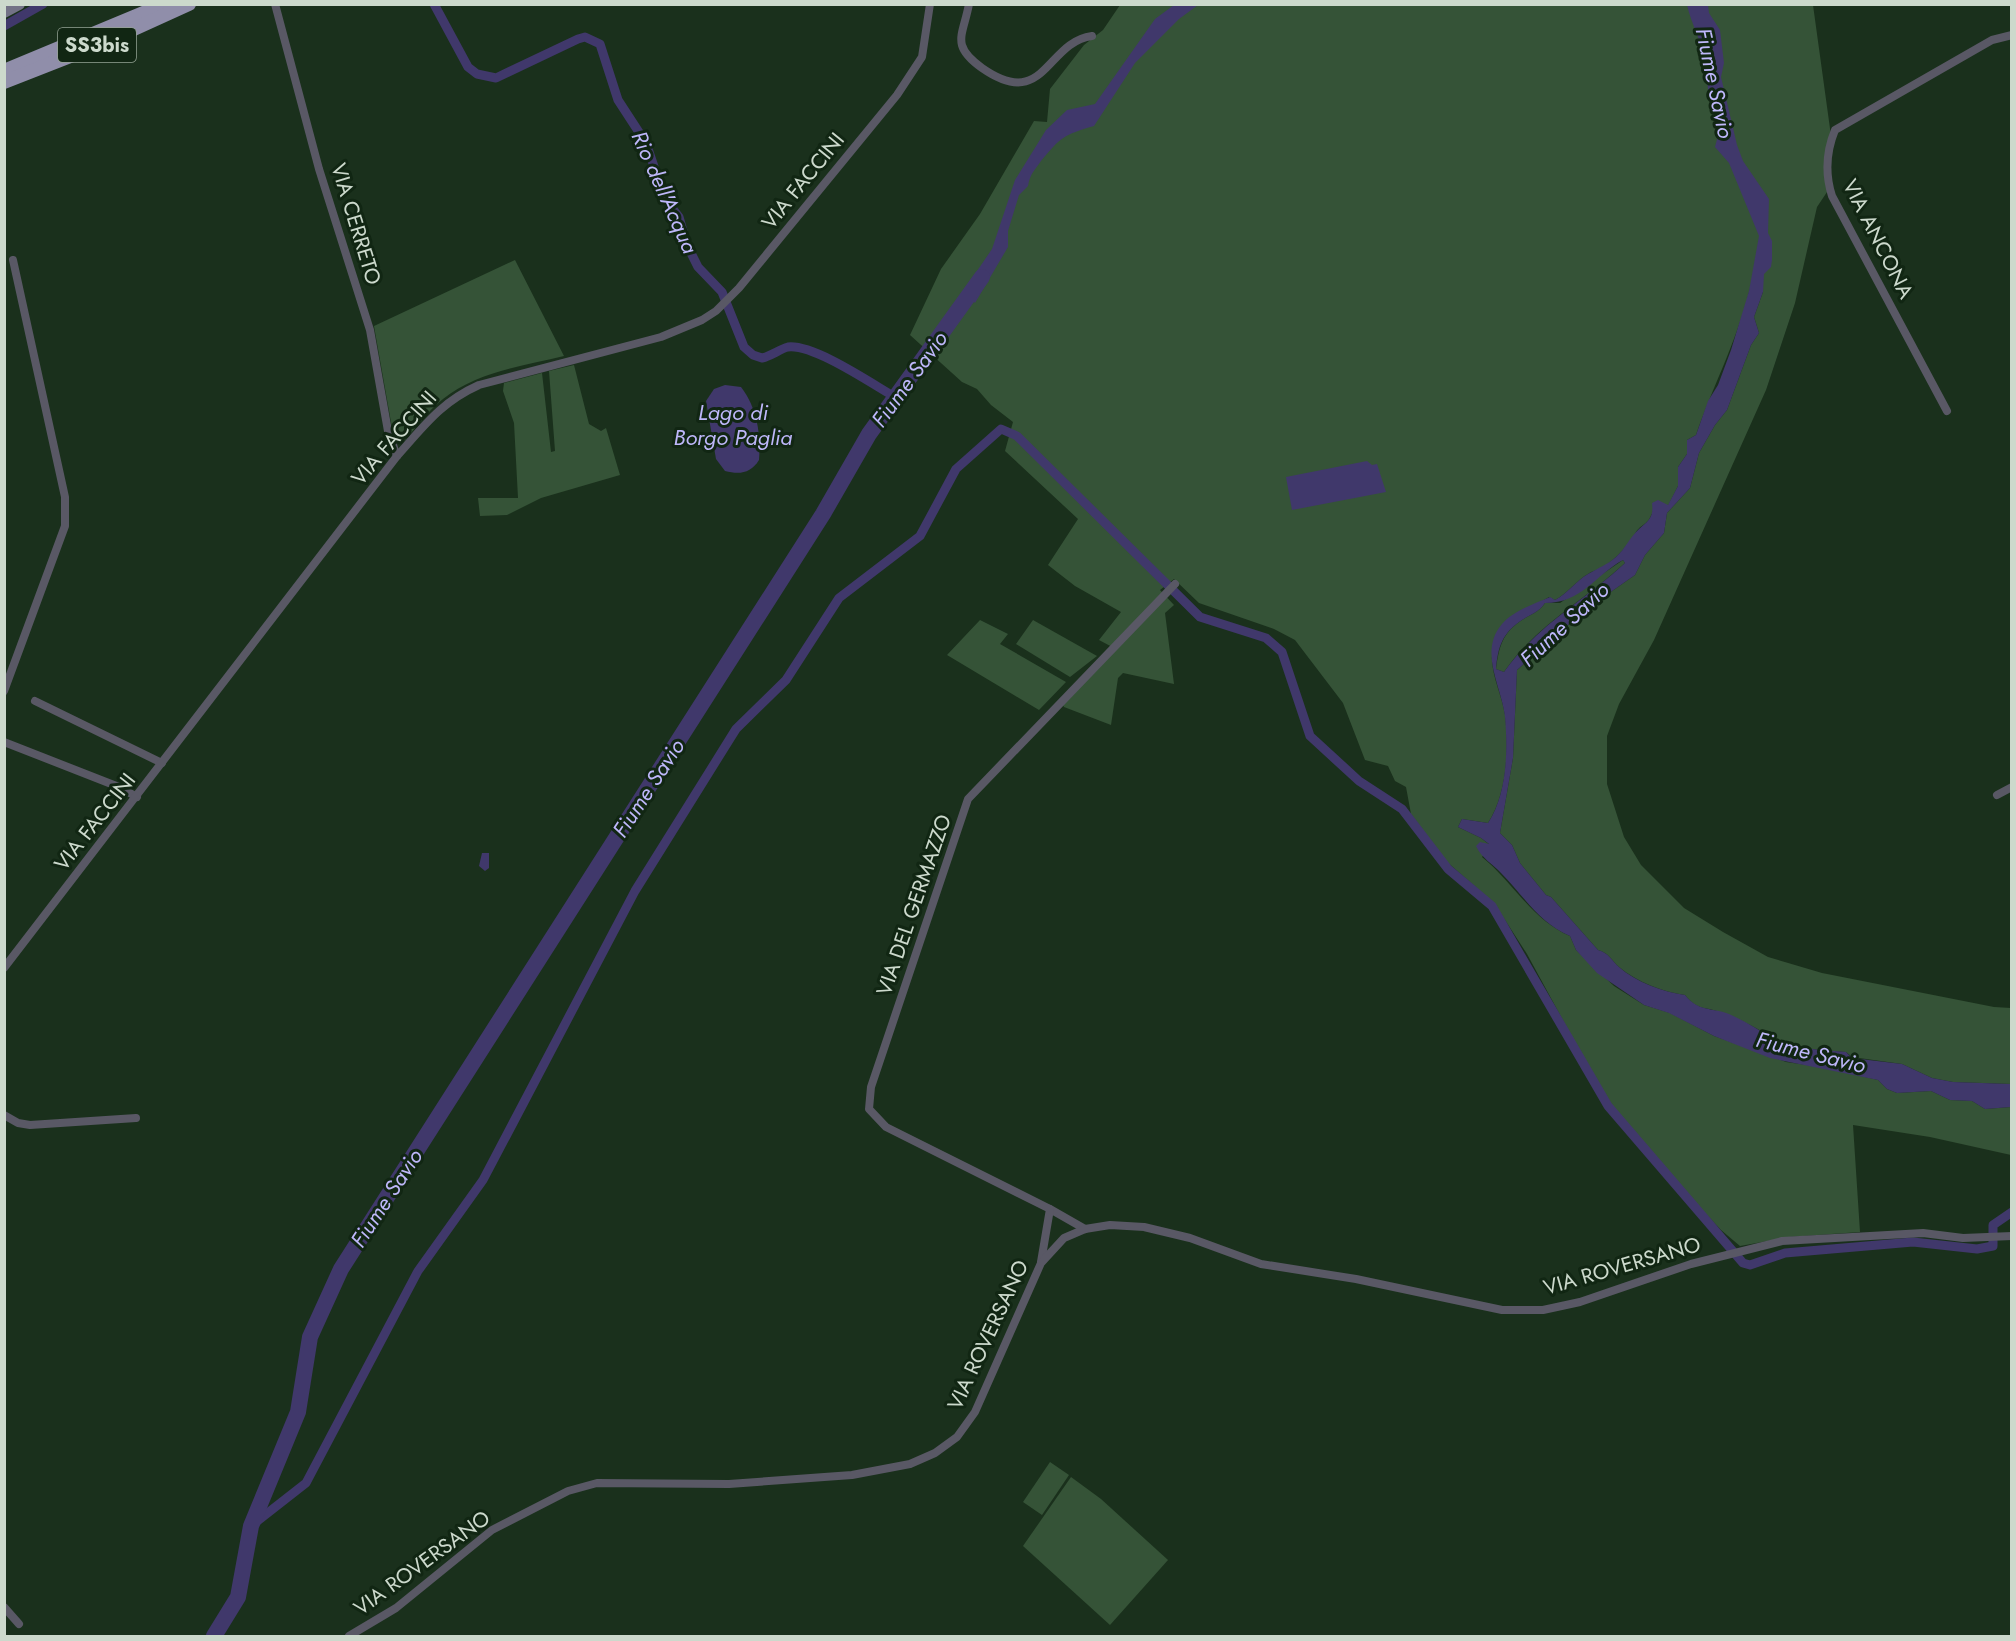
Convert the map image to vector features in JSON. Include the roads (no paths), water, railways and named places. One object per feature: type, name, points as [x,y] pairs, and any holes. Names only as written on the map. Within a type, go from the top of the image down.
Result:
[{"type":"highway","name":"SS3bis","points":[[4,71],[165,4]]},
{"type":"highway","name":"SS3bis","points":[[4,82],[101,44],[189,4]]},
{"type":"main road","points":[[4,12],[19,4]]},
{"type":"street","name":"VIA CERRETO","points":[[275,4],[319,169],[370,330],[388,431],[397,456]]},
{"type":"street","name":"VIA FACCINI","points":[[4,968],[397,456],[434,413],[455,396],[499,379],[661,337],[702,320],[716,311],[732,296],[897,94],[922,57],[930,4]]},
{"type":"street","points":[[969,4],[960,32],[963,51],[983,68],[1012,83],[1036,77],[1081,38],[1092,36]]},
{"type":"street","name":"VIA ANCONA","points":[[1947,411],[1832,196],[1827,174],[1830,144],[1835,130],[1992,40],[2012,35]]},
{"type":"street","points":[[4,691],[65,526],[65,497],[13,260]]},
{"type":"street","name":"VIA DEL GERMAZZO","points":[[1085,1229],[1050,1209],[886,1127],[869,1109],[871,1087],[968,799],[1175,584]]},
{"type":"street","points":[[35,701],[162,763]]},
{"type":"street","points":[[4,742],[119,787],[137,797]]},
{"type":"street","points":[[1997,795],[2012,787]]},
{"type":"street","points":[[4,1115],[18,1123],[30,1125],[136,1118]]},
{"type":"street","points":[[1041,1263],[1050,1209]]},
{"type":"street","name":"VIA ROVERSANO","points":[[349,1636],[396,1608],[492,1530],[568,1491],[597,1482],[729,1484],[852,1474],[910,1464],[934,1453],[957,1437],[975,1412],[1041,1263],[1064,1238],[1085,1229],[1110,1225],[1144,1227],[1190,1238],[1261,1264],[1356,1279],[1502,1310],[1543,1310],[1580,1302],[1691,1264],[1782,1241],[1911,1234],[1975,1239],[2012,1236]]},
{"type":"street","points":[[4,1607],[19,1624]]},
{"type":"water","points":[[1174,5],[1198,5],[1179,19],[1135,63],[1094,126],[1063,138],[1034,170],[1028,186],[1019,195],[1008,231],[1008,247],[975,303],[964,290],[992,249],[1015,180],[1046,130],[1067,110],[1095,104],[1155,19]]},
{"type":"water","points":[[1687,5],[1708,5],[1709,13],[1720,30],[1724,63],[1721,77],[1737,145],[1743,161],[1769,199],[1768,233],[1772,241],[1772,260],[1771,267],[1764,274],[1763,292],[1754,317],[1759,333],[1751,345],[1727,410],[1715,425],[1699,453],[1690,488],[1667,513],[1664,533],[1645,555],[1635,575],[1585,610],[1517,670],[1513,758],[1500,833],[1512,845],[1520,863],[1546,895],[1551,897],[1598,950],[1642,982],[1685,995],[1700,1007],[1729,1014],[1782,1043],[1809,1049],[1846,1052],[1852,1058],[1902,1064],[1932,1078],[1953,1082],[2011,1084],[2011,1107],[1985,1109],[1972,1101],[1950,1100],[1931,1091],[1897,1093],[1887,1089],[1878,1080],[1770,1058],[1714,1036],[1669,1013],[1644,1005],[1597,973],[1576,950],[1570,936],[1559,931],[1541,917],[1501,873],[1484,858],[1476,846],[1480,842],[1489,844],[1458,827],[1462,819],[1488,823],[1503,786],[1506,730],[1503,706],[1493,670],[1492,646],[1495,635],[1512,615],[1550,597],[1555,600],[1584,577],[1616,557],[1650,519],[1652,503],[1658,500],[1668,505],[1678,486],[1678,467],[1687,454],[1687,440],[1696,435],[1708,401],[1718,385],[1749,291],[1759,236],[1729,163],[1715,147],[1720,128],[1710,103],[1704,53]],"holes":[[[1623,560],[1625,563],[1546,627],[1504,672],[1496,669],[1502,641],[1515,625],[1545,603],[1569,599],[1587,588],[1613,566]]]},
{"type":"water","name":"Lago di Borgo Paglia","points":[[725,385],[741,387],[751,404],[757,422],[759,460],[745,472],[725,471],[716,459],[706,401],[714,389]]},
{"type":"water","points":[[1367,461],[1372,465],[1377,464],[1386,492],[1292,510],[1286,477]]},
{"type":"water","points":[[482,853],[489,853],[489,868],[485,871],[479,866]]},
{"type":"waterway","name":"Rio dell'Acqua","points":[[4,26],[43,4]]},
{"type":"waterway","name":"Rio dell'Acqua","points":[[434,4],[468,67],[477,74],[496,78],[585,37],[600,44],[618,100],[646,143],[665,199],[679,217],[687,245],[698,267],[722,292],[744,347],[753,355],[762,358],[788,347],[812,352],[843,366],[895,397]]},
{"type":"waterway","name":"Fiume Savio","points":[[214,1636],[238,1597],[251,1526],[298,1412],[310,1337],[341,1269],[823,514],[869,434],[982,277]]},
{"type":"waterway","points":[[251,1526],[306,1483],[418,1271],[483,1180],[635,891],[736,729],[786,680],[839,598],[920,536],[956,469],[1001,429],[1017,436],[1200,617],[1266,638],[1282,652],[1310,736],[1359,781],[1402,809],[1448,869],[1492,906],[1608,1106],[1743,1263],[1750,1265],[1785,1253],[1913,1242],[1977,1249],[1993,1246],[1993,1225],[2012,1212]]}]
